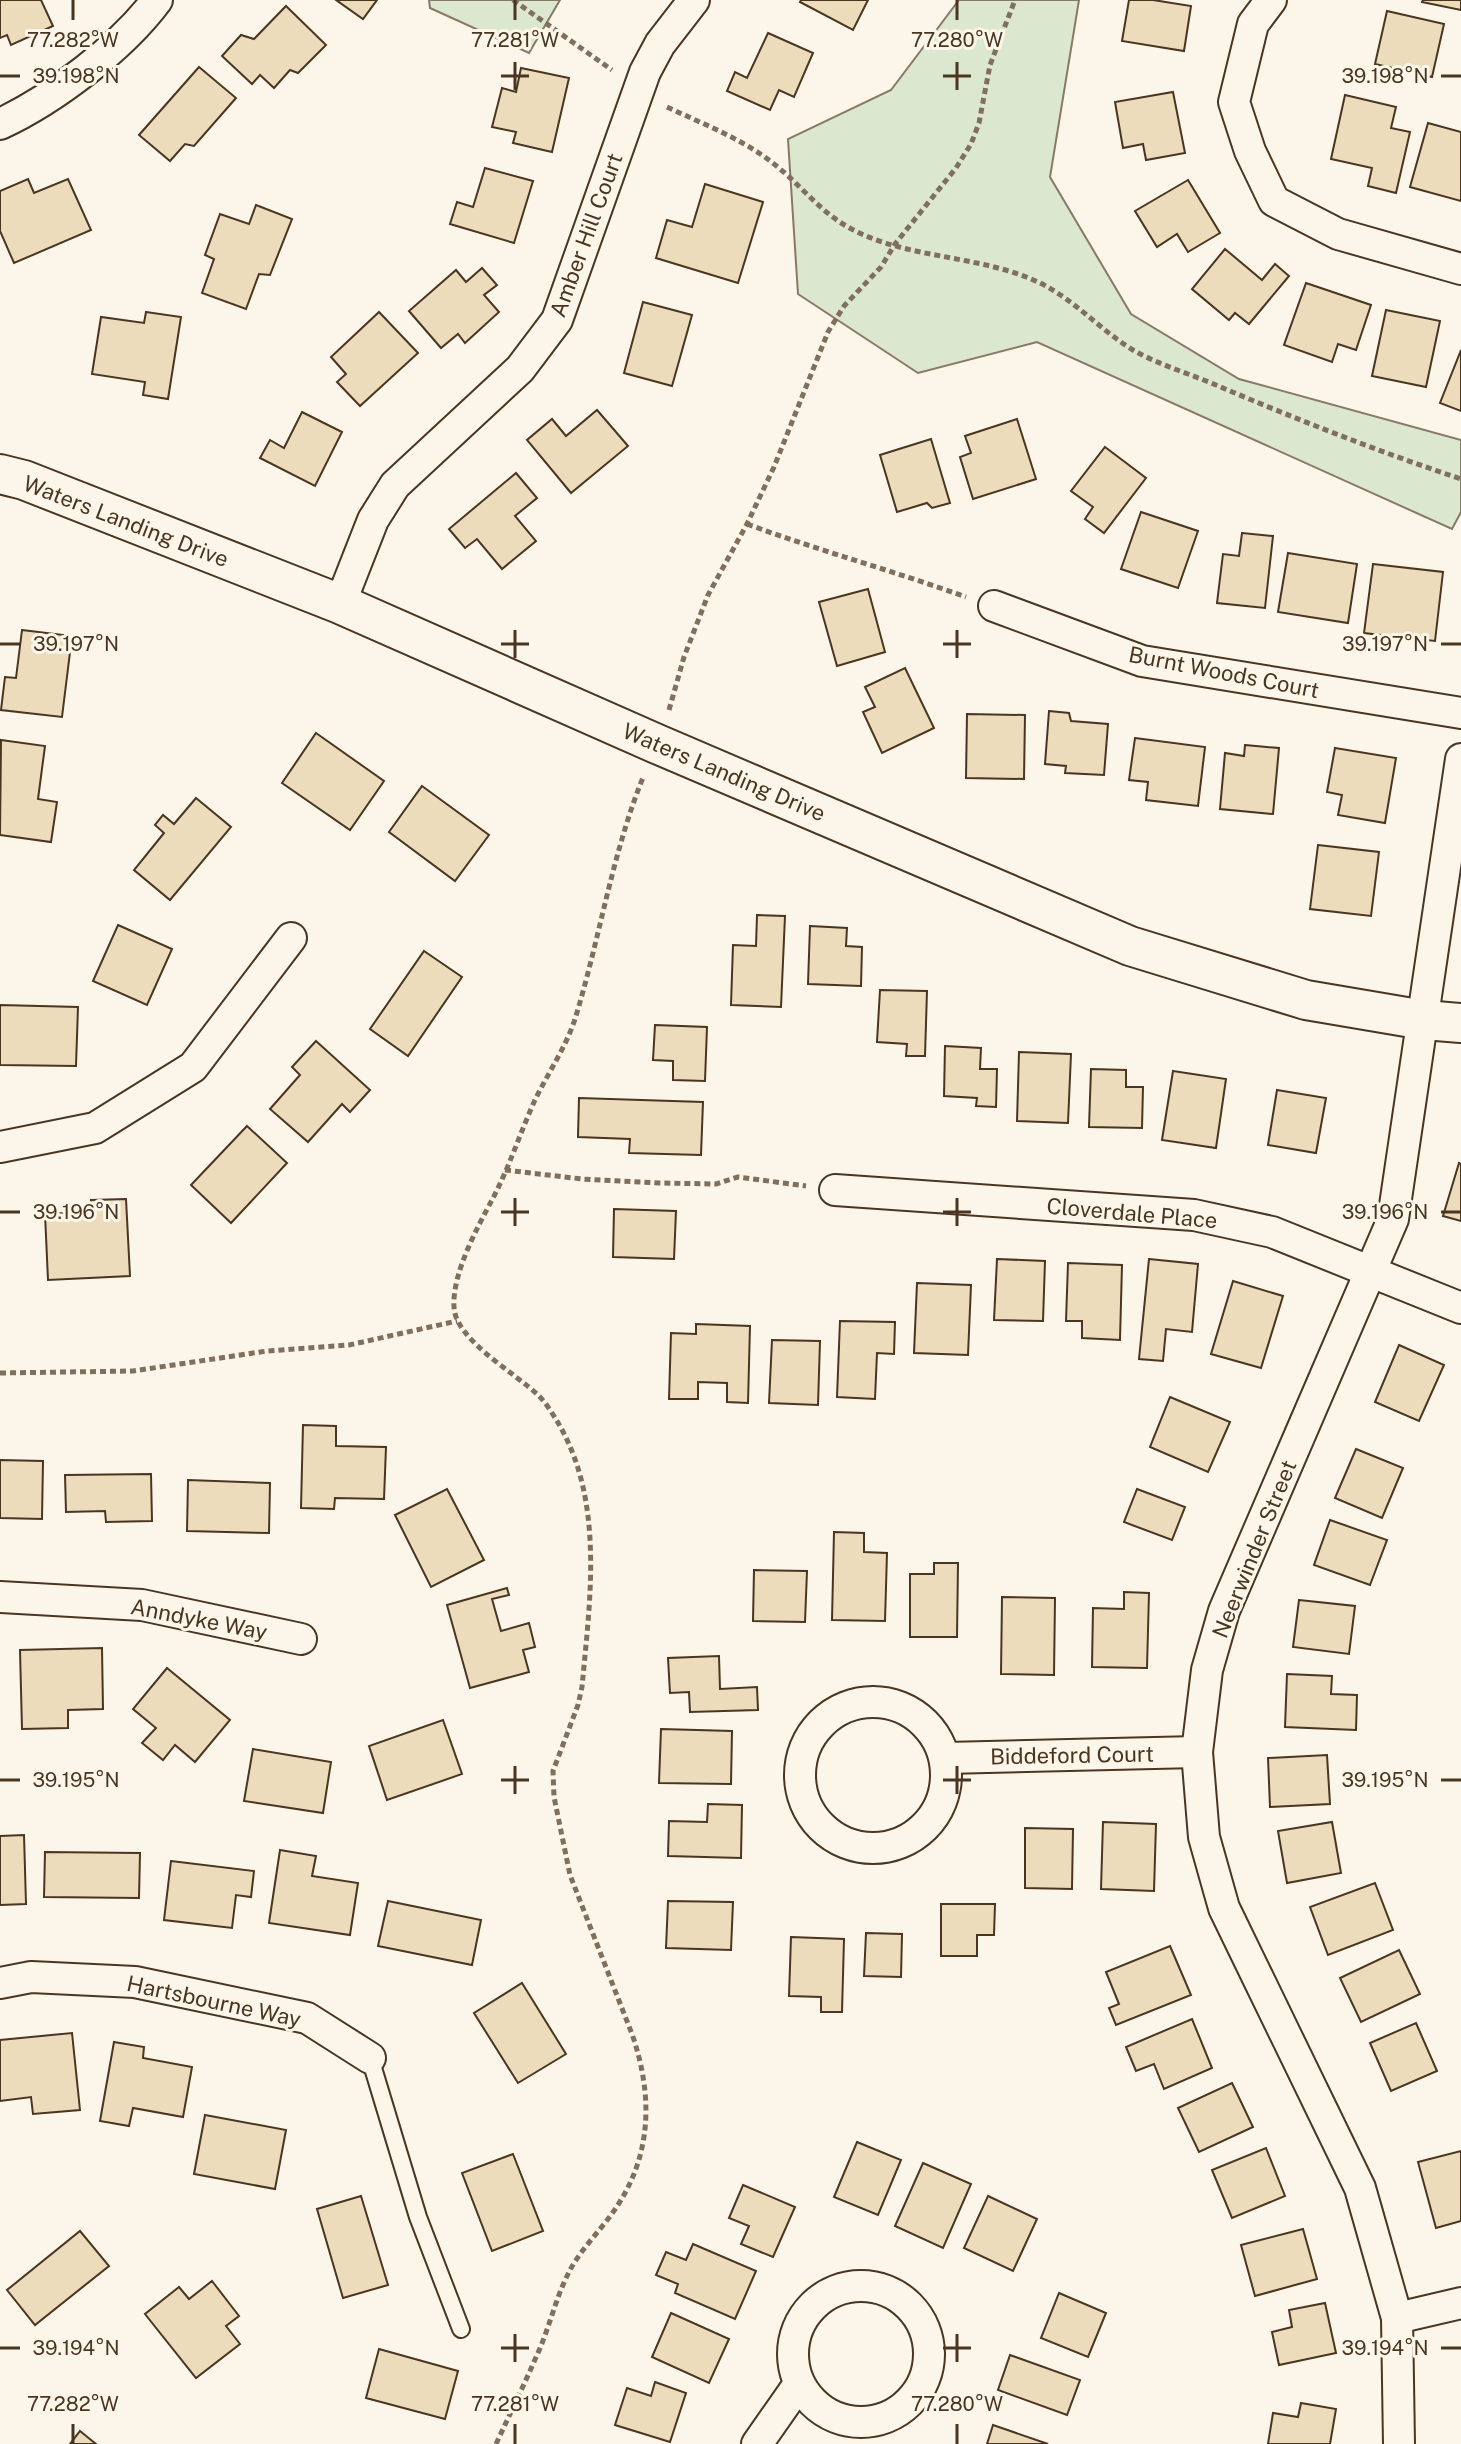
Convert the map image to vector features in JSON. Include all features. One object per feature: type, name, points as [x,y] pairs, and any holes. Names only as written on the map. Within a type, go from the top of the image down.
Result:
[{"type":"street","points":[[0,124],[78,77],[142,21],[157,0]]},
{"type":"street","name":"Amber Hill Court","points":[[340,604],[373,520],[395,485],[520,369],[557,320],[645,72],[660,44],[694,0]]},
{"type":"street","points":[[1271,0],[1253,24],[1234,102],[1250,151],[1274,201],[1338,234],[1461,269]]},
{"type":"street","name":"Waters Landing Drive","points":[[0,474],[24,480],[340,604],[657,744],[1130,946],[1306,1000],[1424,1020],[1461,1023]]},
{"type":"street","name":"Burnt Woods Court","points":[[994,606],[1142,661],[1461,713]]},
{"type":"street","name":"Neerwinder Street","points":[[1399,2444],[1397,2318],[1360,2188],[1224,1908],[1204,1837],[1197,1752],[1207,1670],[1224,1611],[1393,1219],[1461,759]]},
{"type":"street","points":[[0,1147],[95,1128],[193,1067],[291,938]]},
{"type":"street","name":"Cloverdale Place","points":[[835,1190],[1194,1215],[1272,1232],[1461,1308]]},
{"type":"street","name":"Anndyke Way","points":[[0,1597],[142,1605],[301,1639]]},
{"type":"street","points":[[874,1701],[899,1705],[920,1717],[936,1735],[946,1758],[948,1782],[941,1805],[928,1825],[908,1840],[885,1848],[861,1848],[838,1839],[819,1825],[805,1804],[800,1780],[802,1756],[811,1734],[828,1716],[850,1705],[874,1701]]},
{"type":"street","name":"Biddeford Court","points":[[946,1758],[1197,1752]]},
{"type":"street","name":"Hartsbourne Way","points":[[0,1983],[31,1977],[135,1982],[307,2018],[370,2058]]},
{"type":"street","points":[[855,2286],[877,2288],[897,2296],[914,2310],[926,2330],[930,2352],[927,2376],[916,2396],[899,2412],[888,2417],[854,2423],[831,2416],[812,2402],[799,2384],[793,2363],[794,2341],[802,2321],[815,2304],[834,2292],[855,2286]]},
{"type":"street","points":[[1397,2318],[1461,2303]]},
{"type":"street","points":[[757,2444],[799,2384]]},
{"type":"lane","points":[[370,2058],[418,2217],[461,2329]]},
{"type":"path","points":[[513,0],[619,75]]},
{"type":"path","points":[[496,2444],[538,2353],[569,2271],[630,2185],[647,2125],[647,2093],[641,2059],[570,1875],[554,1797],[553,1771],[582,1687],[590,1558],[586,1497],[558,1422],[541,1398],[505,1366],[480,1349],[457,1321],[453,1306],[461,1271],[479,1223],[573,1024],[625,827],[708,595],[774,467],[828,332],[844,306],[881,267],[971,144],[979,123],[990,65],[1015,0]]},
{"type":"path","points":[[663,105],[746,144],[849,227],[895,244],[1012,272],[1075,304],[1101,328],[1135,351],[1269,407],[1461,479]]},
{"type":"path","points":[[747,524],[994,606]]},
{"type":"path","points":[[505,1170],[582,1179],[659,1183],[716,1184],[738,1177],[835,1190]]},
{"type":"path","points":[[0,1373],[133,1371],[267,1351],[349,1345],[457,1321]]},
{"type":"green space","points":[[429,0],[560,0],[529,53],[430,8]]},
{"type":"green space","points":[[959,0],[1079,0],[1050,177],[1131,314],[1239,379],[1461,440],[1461,512],[1452,529],[1037,342],[918,373],[798,294],[788,139],[891,90]]},
{"type":"building","points":[[0,0],[41,0],[53,26],[11,45],[7,35],[0,38]]},
{"type":"building","points":[[336,0],[377,0],[363,19]]},
{"type":"building","points":[[801,0],[868,0],[853,30]]},
{"type":"building","points":[[1129,0],[1191,6],[1184,51],[1122,41]]},
{"type":"building","points":[[1461,0],[1461,10],[1422,2]]},
{"type":"building","points":[[286,6],[326,45],[298,73],[290,70],[274,88],[260,75],[252,84],[222,56],[241,35],[254,39]]},
{"type":"building","points":[[1387,11],[1444,24],[1432,77],[1375,64]]},
{"type":"building","points":[[768,33],[813,53],[794,97],[779,90],[770,110],[727,91],[735,72],[747,78]]},
{"type":"building","points":[[199,67],[236,98],[194,146],[185,144],[170,161],[139,135]]},
{"type":"building","points":[[521,68],[569,78],[552,152],[513,143],[516,132],[492,127],[502,88],[516,92]]},
{"type":"building","points":[[1173,92],[1185,153],[1146,160],[1143,144],[1123,148],[1115,102]]},
{"type":"building","points":[[1345,95],[1396,107],[1391,128],[1410,132],[1396,193],[1368,186],[1372,168],[1331,159]]},
{"type":"building","points":[[1428,123],[1461,132],[1461,201],[1410,187]]},
{"type":"building","points":[[485,168],[533,181],[514,243],[450,224],[457,202],[473,207]]},
{"type":"building","points":[[28,179],[34,193],[68,179],[91,230],[14,263],[0,231],[0,191]]},
{"type":"building","points":[[1188,180],[1220,233],[1188,252],[1177,234],[1157,247],[1135,211]]},
{"type":"building","points":[[705,184],[763,202],[738,283],[656,258],[667,220],[692,227]]},
{"type":"building","points":[[256,205],[292,219],[270,275],[259,274],[246,309],[202,293],[214,259],[205,255],[220,214],[249,224]]},
{"type":"building","points":[[1225,249],[1262,280],[1275,264],[1289,276],[1249,324],[1235,313],[1229,320],[1192,289]]},
{"type":"building","points":[[482,268],[497,285],[484,295],[499,312],[465,343],[458,334],[441,348],[409,311],[456,270],[466,282]]},
{"type":"building","points":[[1306,283],[1371,305],[1356,350],[1338,344],[1332,362],[1284,345]]},
{"type":"building","points":[[643,302],[692,315],[672,386],[624,373]]},
{"type":"building","points":[[1386,310],[1440,321],[1426,387],[1372,376]]},
{"type":"building","points":[[146,312],[181,317],[168,399],[143,395],[145,382],[92,374],[101,317],[144,323]]},
{"type":"building","points":[[379,312],[418,353],[360,406],[337,382],[346,374],[331,357]]},
{"type":"building","points":[[1461,350],[1461,411],[1440,403]]},
{"type":"building","points":[[597,410],[628,446],[571,493],[527,440],[552,419],[566,436]]},
{"type":"building","points":[[302,412],[342,432],[315,486],[260,458],[270,440],[284,448]]},
{"type":"building","points":[[1017,419],[1036,479],[973,499],[960,457],[971,453],[965,436]]},
{"type":"building","points":[[931,439],[950,503],[932,508],[927,503],[897,512],[880,455]]},
{"type":"building","points":[[1105,447],[1146,478],[1104,533],[1085,519],[1093,507],[1071,491]]},
{"type":"building","points":[[516,473],[537,498],[515,516],[536,541],[502,569],[477,539],[465,548],[449,529]]},
{"type":"building","points":[[1141,512],[1198,531],[1178,588],[1121,569]]},
{"type":"building","points":[[1242,533],[1273,536],[1265,608],[1217,603],[1223,554],[1239,556]]},
{"type":"building","points":[[1288,553],[1357,564],[1348,623],[1278,612]]},
{"type":"building","points":[[1373,564],[1443,572],[1435,641],[1364,633]]},
{"type":"building","points":[[868,589],[885,652],[837,666],[819,602]]},
{"type":"building","points":[[22,630],[72,636],[62,717],[1,710],[5,677],[16,678]]},
{"type":"building","points":[[905,668],[934,728],[882,753],[863,712],[875,707],[865,687]]},
{"type":"building","points":[[1049,711],[1069,713],[1071,721],[1108,724],[1104,775],[1065,773],[1066,766],[1045,764]]},
{"type":"building","points":[[967,714],[1025,715],[1024,779],[966,778]]},
{"type":"building","points":[[316,733],[384,781],[350,830],[282,783]]},
{"type":"building","points":[[1135,738],[1205,747],[1198,806],[1146,800],[1148,782],[1129,780]]},
{"type":"building","points":[[1,740],[45,746],[38,799],[57,802],[51,842],[0,835]]},
{"type":"building","points":[[1245,745],[1279,748],[1273,814],[1220,809],[1225,753],[1244,756]]},
{"type":"building","points":[[1335,748],[1396,758],[1385,823],[1338,815],[1342,795],[1327,792]]},
{"type":"building","points":[[422,786],[489,835],[455,881],[389,832]]},
{"type":"building","points":[[196,798],[231,827],[170,900],[134,870],[164,833],[155,825],[163,815],[174,824]]},
{"type":"building","points":[[1318,845],[1379,852],[1371,916],[1310,909]]},
{"type":"building","points":[[757,915],[785,916],[781,1007],[731,1005],[733,945],[756,946]]},
{"type":"building","points":[[118,925],[172,949],[147,1005],[93,981]]},
{"type":"building","points":[[810,926],[847,928],[846,946],[862,947],[861,986],[808,984]]},
{"type":"building","points":[[424,951],[462,977],[408,1056],[370,1029]]},
{"type":"building","points":[[880,990],[927,991],[925,1056],[906,1056],[907,1044],[877,1042]]},
{"type":"building","points":[[0,1005],[78,1007],[76,1066],[0,1065]]},
{"type":"building","points":[[655,1025],[707,1027],[705,1081],[673,1080],[673,1061],[653,1060]]},
{"type":"building","points":[[316,1041],[370,1090],[350,1112],[342,1104],[308,1142],[270,1109],[300,1075],[292,1067]]},
{"type":"building","points":[[945,1046],[981,1048],[980,1069],[997,1069],[996,1107],[976,1106],[977,1098],[944,1096]]},
{"type":"building","points":[[1019,1052],[1071,1054],[1068,1123],[1017,1121]]},
{"type":"building","points":[[1091,1069],[1126,1070],[1126,1087],[1143,1087],[1142,1128],[1089,1127]]},
{"type":"building","points":[[1173,1071],[1226,1079],[1216,1148],[1162,1140]]},
{"type":"building","points":[[1277,1090],[1326,1098],[1316,1153],[1268,1145]]},
{"type":"building","points":[[579,1098],[703,1102],[701,1155],[629,1153],[630,1139],[578,1137]]},
{"type":"building","points":[[247,1126],[287,1163],[231,1223],[191,1185]]},
{"type":"building","points":[[1461,1164],[1461,1221],[1443,1216]]},
{"type":"building","points":[[126,1199],[130,1276],[48,1280],[45,1214],[91,1212],[91,1200]]},
{"type":"building","points":[[614,1209],[676,1211],[674,1259],[613,1257]]},
{"type":"building","points":[[997,1259],[1045,1261],[1043,1321],[994,1320]]},
{"type":"building","points":[[1149,1259],[1198,1264],[1192,1332],[1166,1329],[1163,1361],[1139,1359]]},
{"type":"building","points":[[1068,1263],[1122,1265],[1120,1340],[1082,1338],[1082,1321],[1066,1321]]},
{"type":"building","points":[[1233,1281],[1283,1296],[1261,1368],[1211,1354]]},
{"type":"building","points":[[917,1283],[971,1285],[968,1355],[914,1353]]},
{"type":"building","points":[[840,1321],[895,1322],[894,1354],[877,1353],[875,1399],[837,1397]]},
{"type":"building","points":[[696,1324],[750,1326],[748,1403],[727,1402],[727,1383],[698,1382],[698,1399],[669,1399],[671,1333],[696,1334]]},
{"type":"building","points":[[772,1340],[820,1341],[818,1405],[769,1403]]},
{"type":"building","points":[[1399,1345],[1444,1365],[1419,1421],[1375,1402]]},
{"type":"building","points":[[1170,1397],[1230,1422],[1208,1472],[1150,1447]]},
{"type":"building","points":[[303,1425],[336,1426],[336,1446],[386,1447],[384,1499],[335,1498],[334,1509],[301,1508]]},
{"type":"building","points":[[1356,1449],[1403,1468],[1382,1518],[1335,1498]]},
{"type":"building","points":[[0,1460],[43,1461],[42,1519],[0,1518]]},
{"type":"building","points":[[151,1474],[152,1521],[106,1522],[105,1511],[66,1512],[65,1475]]},
{"type":"building","points":[[188,1480],[270,1483],[269,1533],[187,1531]]},
{"type":"building","points":[[447,1489],[484,1560],[431,1587],[395,1515]]},
{"type":"building","points":[[1137,1489],[1185,1507],[1172,1540],[1124,1522]]},
{"type":"building","points":[[1330,1520],[1387,1540],[1370,1585],[1314,1565]]},
{"type":"building","points":[[834,1532],[864,1533],[864,1552],[887,1553],[885,1621],[832,1620]]},
{"type":"building","points":[[934,1563],[958,1563],[957,1637],[910,1637],[910,1574],[934,1574]]},
{"type":"building","points":[[754,1570],[807,1571],[805,1622],[753,1621]]},
{"type":"building","points":[[507,1588],[509,1595],[492,1599],[501,1631],[529,1623],[535,1647],[523,1650],[529,1672],[470,1688],[447,1605]]},
{"type":"building","points":[[1124,1592],[1149,1593],[1147,1668],[1092,1667],[1093,1608],[1124,1609]]},
{"type":"building","points":[[1002,1597],[1055,1598],[1054,1675],[1001,1674]]},
{"type":"building","points":[[1299,1600],[1355,1606],[1349,1654],[1293,1647]]},
{"type":"building","points":[[102,1648],[103,1709],[68,1710],[68,1728],[22,1729],[20,1650]]},
{"type":"building","points":[[719,1656],[720,1689],[757,1687],[758,1710],[690,1712],[689,1692],[670,1693],[668,1658]]},
{"type":"building","points":[[167,1668],[230,1720],[195,1762],[175,1745],[163,1760],[142,1743],[156,1728],[133,1709]]},
{"type":"building","points":[[1287,1674],[1332,1676],[1331,1694],[1357,1695],[1356,1730],[1285,1727]]},
{"type":"building","points":[[443,1720],[462,1774],[387,1800],[369,1746]]},
{"type":"building","points":[[661,1729],[732,1731],[731,1784],[659,1783]]},
{"type":"building","points":[[253,1749],[331,1762],[323,1813],[244,1801]]},
{"type":"building","points":[[1327,1755],[1330,1804],[1270,1807],[1268,1758]]},
{"type":"building","points":[[708,1804],[742,1805],[741,1858],[668,1856],[669,1821],[707,1822]]},
{"type":"building","points":[[1103,1822],[1156,1824],[1154,1891],[1101,1889]]},
{"type":"building","points":[[1332,1822],[1341,1873],[1287,1883],[1278,1831]]},
{"type":"building","points":[[1025,1828],[1073,1829],[1072,1889],[1025,1888]]},
{"type":"building","points":[[24,1835],[26,1904],[0,1905],[0,1836]]},
{"type":"building","points":[[280,1850],[316,1856],[312,1876],[358,1883],[350,1935],[269,1923]]},
{"type":"building","points":[[45,1852],[140,1853],[139,1898],[44,1897]]},
{"type":"building","points":[[171,1861],[254,1871],[251,1897],[236,1895],[232,1928],[164,1920]]},
{"type":"building","points":[[1375,1883],[1393,1930],[1328,1955],[1310,1907]]},
{"type":"building","points":[[388,1901],[481,1920],[472,1965],[378,1946]]},
{"type":"building","points":[[668,1901],[733,1902],[731,1950],[666,1948]]},
{"type":"building","points":[[941,1904],[995,1904],[994,1935],[977,1935],[977,1956],[941,1956]]},
{"type":"building","points":[[866,1933],[902,1934],[901,1977],[864,1976]]},
{"type":"building","points":[[791,1937],[844,1939],[842,2012],[821,2012],[821,1997],[789,1996]]},
{"type":"building","points":[[1170,1946],[1191,1995],[1116,2025],[1109,2008],[1119,2004],[1106,1972]]},
{"type":"building","points":[[1399,1950],[1420,1994],[1361,2022],[1340,1978]]},
{"type":"building","points":[[522,1983],[566,2054],[518,2083],[474,2013]]},
{"type":"building","points":[[1192,2019],[1212,2068],[1164,2089],[1154,2064],[1136,2071],[1126,2047]]},
{"type":"building","points":[[1416,2023],[1437,2071],[1391,2091],[1370,2043]]},
{"type":"building","points":[[72,2033],[80,2110],[33,2114],[31,2097],[0,2101],[0,2040]]},
{"type":"building","points":[[114,2042],[144,2047],[143,2058],[192,2067],[183,2117],[133,2108],[129,2126],[100,2121]]},
{"type":"building","points":[[1232,2083],[1253,2127],[1199,2152],[1178,2108]]},
{"type":"building","points":[[205,2115],[286,2130],[275,2189],[194,2174]]},
{"type":"building","points":[[857,2142],[901,2160],[878,2215],[834,2197]]},
{"type":"building","points":[[1266,2148],[1285,2196],[1232,2218],[1212,2170]]},
{"type":"building","points":[[1461,2151],[1461,2221],[1436,2228],[1418,2162]]},
{"type":"building","points":[[513,2154],[543,2231],[492,2251],[462,2173]]},
{"type":"building","points":[[923,2163],[971,2184],[943,2248],[895,2226]]},
{"type":"building","points":[[743,2185],[795,2207],[773,2257],[741,2244],[749,2226],[729,2218]]},
{"type":"building","points":[[361,2196],[388,2285],[343,2298],[317,2209]]},
{"type":"building","points":[[988,2196],[1037,2219],[1013,2271],[964,2248]]},
{"type":"building","points":[[1303,2229],[1317,2279],[1255,2296],[1241,2245]]},
{"type":"building","points":[[80,2231],[109,2266],[35,2325],[7,2290]]},
{"type":"building","points":[[693,2244],[756,2271],[735,2319],[675,2293],[678,2284],[656,2275],[666,2252],[686,2260]]},
{"type":"building","points":[[212,2281],[239,2316],[226,2326],[240,2344],[196,2378],[145,2314],[179,2287],[189,2299]]},
{"type":"building","points":[[1059,2293],[1106,2313],[1088,2357],[1041,2338]]},
{"type":"building","points":[[1325,2303],[1336,2353],[1279,2365],[1272,2332],[1292,2327],[1289,2310]]},
{"type":"building","points":[[671,2313],[729,2339],[709,2383],[652,2357]]},
{"type":"building","points":[[379,2349],[458,2371],[445,2419],[366,2398]]},
{"type":"building","points":[[1010,2355],[1080,2380],[1067,2415],[998,2390]]},
{"type":"building","points":[[655,2382],[686,2393],[670,2442],[615,2425],[627,2388],[651,2396]]},
{"type":"building","points":[[1301,2403],[1336,2409],[1330,2444],[1268,2444],[1273,2413],[1298,2417]]},
{"type":"building","points":[[993,2425],[1048,2444],[987,2444]]},
{"type":"building","points":[[80,2431],[96,2444],[70,2444]]}]
